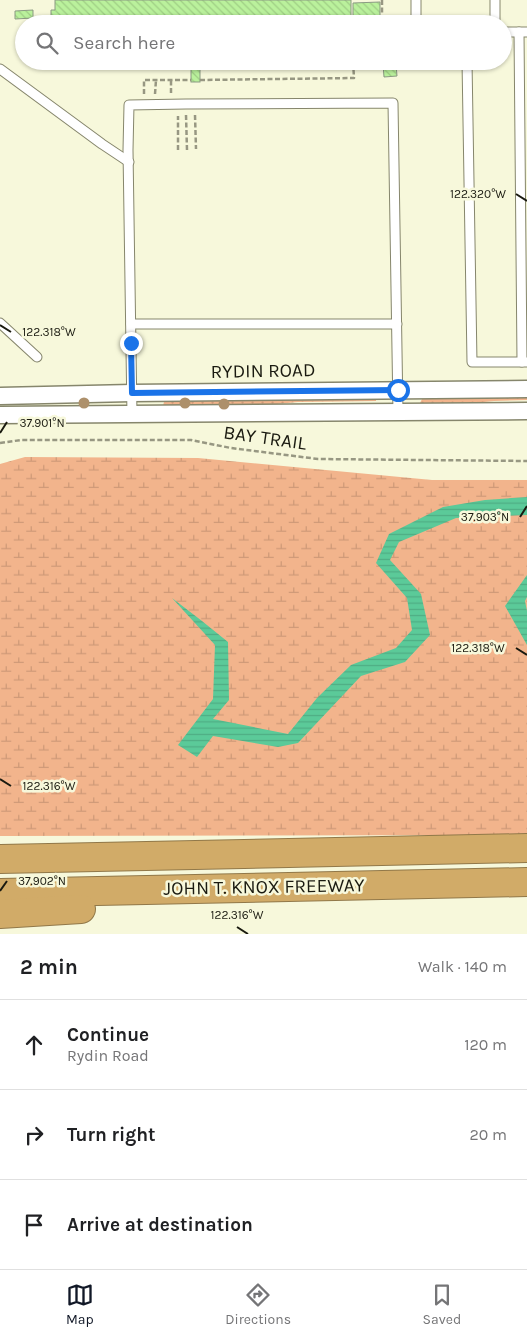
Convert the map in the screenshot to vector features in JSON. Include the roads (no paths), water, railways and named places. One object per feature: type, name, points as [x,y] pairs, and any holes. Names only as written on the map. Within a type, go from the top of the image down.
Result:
[{"type":"highway","name":"JOHN T. KNOX FREEWAY","points":[[0,859],[527,848]]},
{"type":"highway","name":"JOHN T. KNOX FREEWAY","points":[[0,893],[527,882]]},
{"type":"highway","points":[[0,914],[131,906],[225,888]]},
{"type":"street","name":"RYDIN ROAD","points":[[0,396],[527,389]]},
{"type":"street","points":[[0,415],[527,410]]},
{"type":"lane","points":[[416,0],[416,15]]},
{"type":"lane","points":[[495,0],[495,15]]},
{"type":"lane","points":[[467,70],[472,362],[525,362],[523,32]]},
{"type":"lane","points":[[0,69],[129,162]]},
{"type":"lane","points":[[132,415],[129,106],[182,104],[393,103],[398,412]]},
{"type":"lane","points":[[0,322],[37,357]]},
{"type":"lane","points":[[131,324],[397,324]]}]
